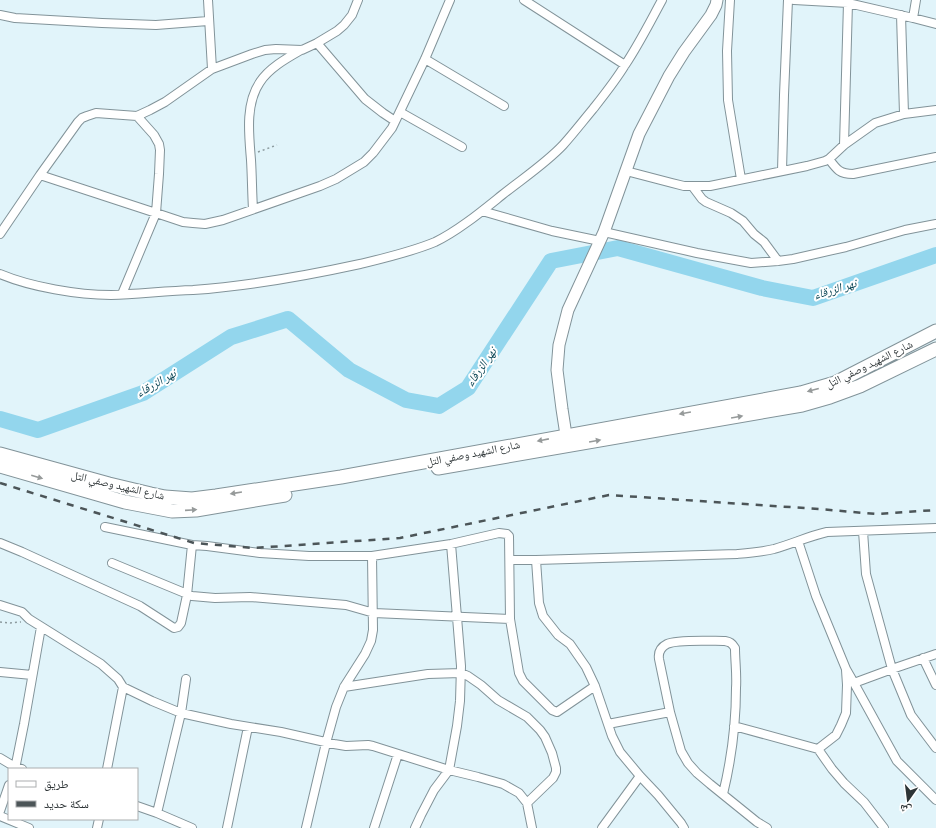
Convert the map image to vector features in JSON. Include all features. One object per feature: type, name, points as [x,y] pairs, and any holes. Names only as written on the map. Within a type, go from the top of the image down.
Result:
[{"type":"main road","name":"شارع الشهيد وصفي التل","points":[[0,466],[125,502],[164,503],[192,498],[216,496],[318,481],[801,392],[835,383],[936,331]]},
{"type":"main road","name":"شارع الشهيد وصفي التل","points":[[0,454],[151,494],[178,511],[196,510],[802,405],[860,386],[936,349]]},
{"type":"main road","points":[[880,360],[886,374]]},
{"type":"street","points":[[208,0],[208,21],[212,69]]},
{"type":"street","points":[[253,209],[249,126],[251,106],[260,82],[283,60],[337,32],[352,15],[358,0]]},
{"type":"street","points":[[40,175],[193,224],[205,224],[223,220],[320,186],[336,179],[364,162],[373,153],[392,128],[425,59],[450,0]]},
{"type":"street","points":[[524,0],[625,65]]},
{"type":"street","points":[[0,274],[27,283],[87,294],[110,295],[208,289],[269,282],[301,276],[376,260],[422,247],[449,234],[482,211],[561,147],[575,132],[625,65],[662,0]]},
{"type":"street","points":[[566,435],[557,370],[562,334],[568,310],[600,241],[639,134],[656,99],[684,52],[711,15],[717,0]]},
{"type":"street","points":[[730,0],[728,100],[741,179]]},
{"type":"street","points":[[782,171],[788,0]]},
{"type":"street","points":[[794,0],[848,3],[936,24]]},
{"type":"street","points":[[913,18],[916,0]]},
{"type":"street","points":[[844,145],[848,3]]},
{"type":"street","points":[[0,15],[16,18],[102,24],[156,24],[208,21]]},
{"type":"street","points":[[901,16],[904,114]]},
{"type":"street","points":[[317,43],[365,99],[383,114],[395,121]]},
{"type":"street","points":[[0,234],[40,175],[82,118],[96,113],[137,116],[166,102],[212,69],[265,50],[302,50]]},
{"type":"street","points":[[425,59],[504,106]]},
{"type":"street","points":[[626,171],[672,184],[693,187],[710,186],[807,166],[830,159],[844,145],[875,123],[904,114],[936,110]]},
{"type":"street","points":[[400,112],[462,148]]},
{"type":"street","points":[[122,294],[156,213],[159,174],[159,144],[154,135],[137,116]]},
{"type":"street","points":[[830,159],[840,172],[853,174],[936,157]]},
{"type":"street","points":[[693,187],[706,202],[731,212],[743,221],[754,234],[764,242],[778,261]]},
{"type":"street","points":[[482,211],[552,231],[600,241],[751,262],[794,259],[846,247],[905,230],[936,224]]},
{"type":"street","points":[[105,527],[192,545],[260,553],[309,556],[372,556],[451,544],[505,533],[509,536],[510,619],[519,673],[523,681],[552,710],[557,712],[595,686]]},
{"type":"street","points":[[510,560],[737,554],[773,549],[827,532],[936,528]]},
{"type":"street","points":[[863,530],[866,574],[892,669],[911,715],[936,748]]},
{"type":"street","points":[[798,541],[816,596],[846,669],[897,761],[936,800]]},
{"type":"street","points":[[0,543],[140,606],[174,628],[180,626],[187,595],[192,545]]},
{"type":"street","points":[[415,828],[434,790],[449,770],[457,726],[461,673],[451,544]]},
{"type":"street","points":[[306,828],[326,742],[336,707],[344,687],[365,654],[371,641],[374,613],[372,556]]},
{"type":"street","points":[[536,560],[539,603],[543,616],[553,630],[570,644],[586,667],[595,686],[612,736],[620,752],[658,795],[684,828]]},
{"type":"street","points":[[112,563],[187,595],[198,597],[250,597],[346,605],[374,613],[510,619]]},
{"type":"street","points":[[0,605],[22,612],[29,620],[101,664],[118,679],[123,687],[152,701],[181,712],[326,742],[346,746],[368,745],[449,770],[503,784],[519,793],[527,803],[532,828]]},
{"type":"street","points":[[0,758],[17,768],[41,627]]},
{"type":"street","points":[[723,794],[728,775],[734,726],[736,688],[735,648],[733,644],[725,641],[674,641],[666,644],[659,651],[658,659],[670,712],[681,751],[696,773],[757,822],[767,828]]},
{"type":"street","points":[[854,683],[936,654]]},
{"type":"street","points":[[923,658],[936,685]]},
{"type":"street","points":[[818,749],[836,735],[844,719],[846,713],[846,669]]},
{"type":"street","points":[[0,672],[32,675]]},
{"type":"street","points":[[344,687],[428,674],[461,673],[475,680],[498,700],[534,723],[545,737],[552,753],[556,772],[553,778],[527,803]]},
{"type":"street","points":[[157,813],[181,712],[186,679]]},
{"type":"street","points":[[107,768],[123,687]]},
{"type":"street","points":[[608,724],[670,712]]},
{"type":"street","points":[[227,828],[248,726]]},
{"type":"street","points":[[734,726],[818,749],[832,770],[844,784],[864,802],[884,828]]},
{"type":"street","points":[[374,828],[398,754]]},
{"type":"street","points":[[602,828],[640,776]]},
{"type":"street","points":[[0,811],[8,788]]},
{"type":"street","points":[[138,806],[192,828]]},
{"type":"street","points":[[10,820],[29,828]]},
{"type":"path","points":[[250,154],[277,145]]},
{"type":"path","points":[[0,622],[18,623],[29,620]]},
{"type":"waterway","name":"نهر الزرقاء","points":[[0,419],[38,430],[143,393],[231,337],[288,319],[349,370],[406,400],[439,406],[468,388],[551,261],[618,248],[762,288],[813,298],[936,255]]},
{"type":"railway","points":[[0,483],[194,543],[254,548],[400,538],[609,495],[876,514],[936,510]]}]
